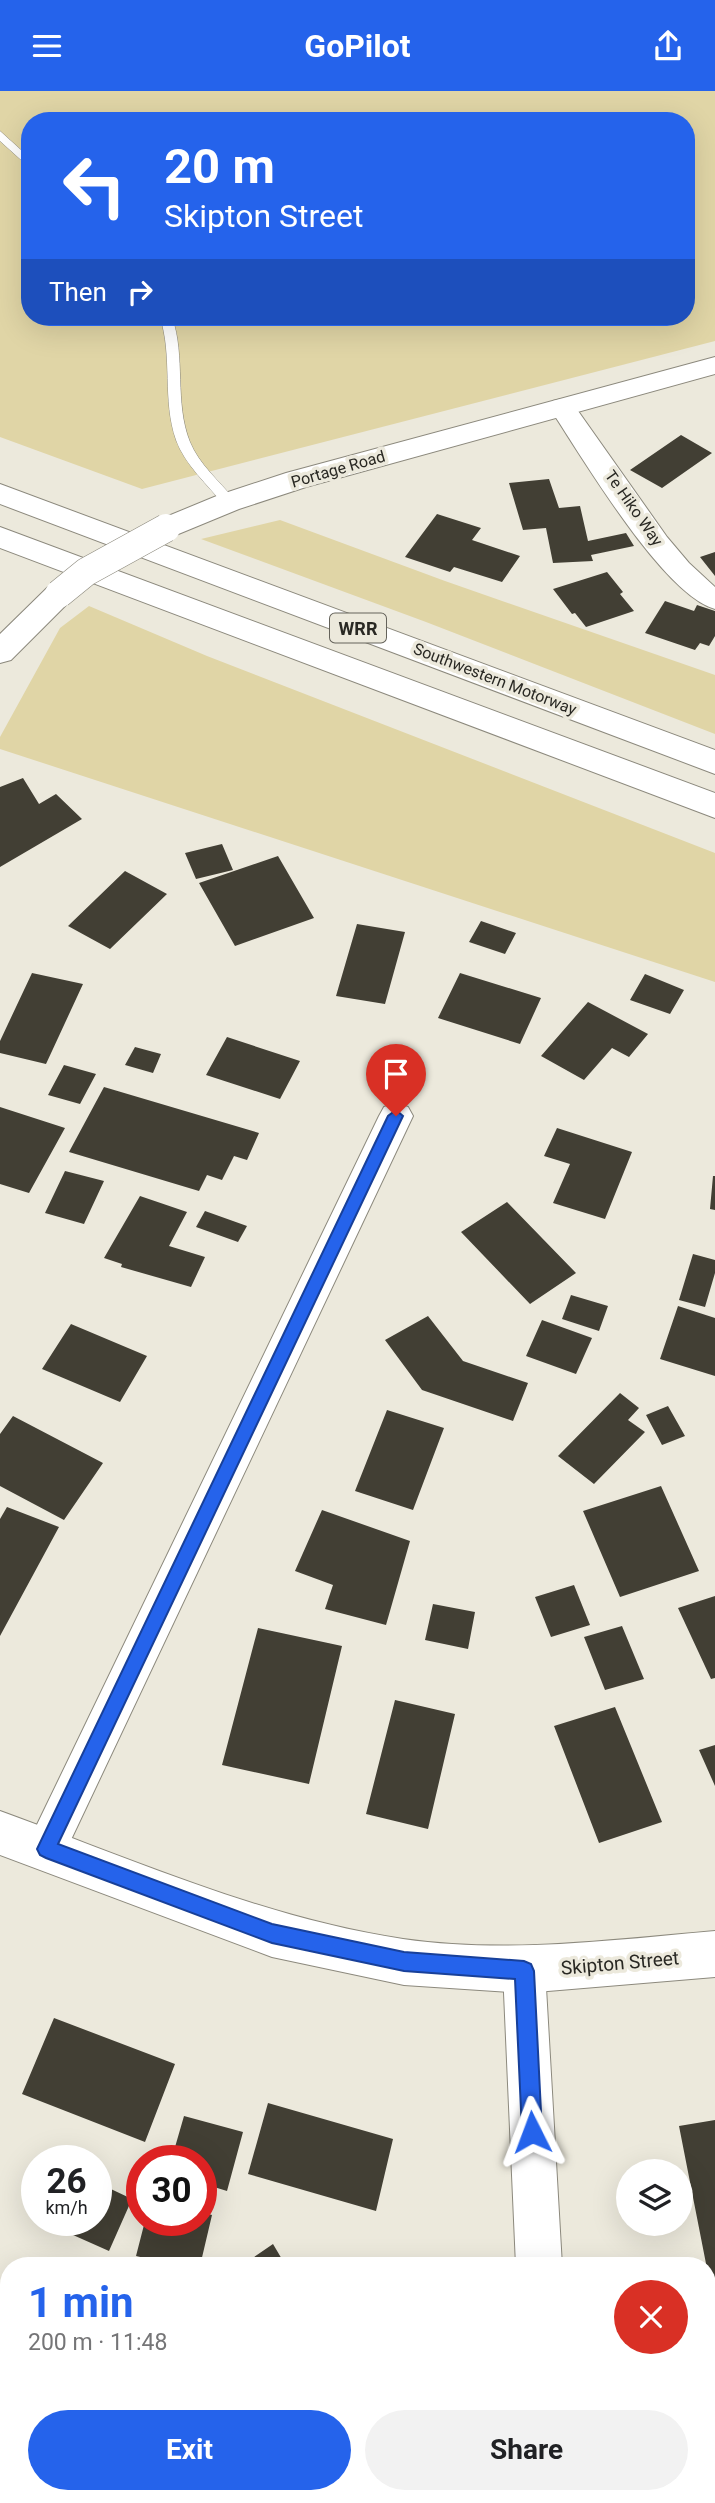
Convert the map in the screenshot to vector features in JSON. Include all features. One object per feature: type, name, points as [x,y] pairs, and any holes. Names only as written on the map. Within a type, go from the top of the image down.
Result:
[{"type":"main road","name":"Portage Road","points":[[0,652],[59,594],[86,572],[166,528],[229,502],[296,480],[715,365]]},
{"type":"main road","name":"Southwestern Motorway","points":[[0,493],[715,762]]},
{"type":"main road","name":"WRR","points":[[0,537],[715,806]]},
{"type":"main road","name":"Skipton Street","points":[[0,1833],[272,1934],[404,1962],[524,1971],[715,1954]]},
{"type":"street","name":"Te Hiko Way","points":[[562,407],[671,561],[703,596],[715,600]]},
{"type":"street","points":[[46,1849],[396,1116]]},
{"type":"street","points":[[524,1971],[539,2257]]},
{"type":"lane","points":[[0,134],[21,156]]},
{"type":"lane","points":[[170,326],[175,352],[173,394],[183,443],[229,502]]},
{"type":"shaded area","points":[[0,91],[715,91],[715,341],[142,489],[0,437]]},
{"type":"shaded area","points":[[280,520],[715,675],[715,734],[426,622],[201,539]]},
{"type":"shaded area","points":[[89,606],[207,656],[715,853],[715,982],[0,749],[0,737],[60,628]]},
{"type":"building","points":[[681,435],[712,453],[662,488],[630,470]]},
{"type":"building","points":[[549,479],[559,508],[580,506],[588,541],[626,533],[634,546],[591,555],[593,561],[553,563],[546,528],[523,530],[509,483]]},
{"type":"building","points":[[437,514],[481,528],[472,540],[520,556],[502,582],[454,567],[450,572],[405,557]]},
{"type":"building","points":[[715,552],[715,576],[700,557]]},
{"type":"building","points":[[607,572],[634,611],[586,627],[553,589]]},
{"type":"building","points":[[665,601],[694,611],[697,605],[715,611],[715,636],[709,646],[700,643],[695,650],[645,633]]},
{"type":"building","points":[[23,778],[39,804],[56,794],[82,819],[0,867],[0,787]]},
{"type":"building","points":[[222,844],[233,870],[196,879],[185,853]]},
{"type":"building","points":[[278,856],[314,918],[235,946],[199,883]]},
{"type":"building","points":[[125,871],[167,894],[110,949],[68,926]]},
{"type":"building","points":[[481,921],[516,933],[505,954],[469,942]]},
{"type":"building","points":[[357,924],[405,932],[385,1004],[336,996]]},
{"type":"building","points":[[32,973],[83,984],[46,1064],[0,1053],[0,1041]]},
{"type":"building","points":[[460,973],[541,998],[520,1044],[438,1018]]},
{"type":"building","points":[[645,974],[684,990],[670,1014],[630,1000]]},
{"type":"building","points":[[588,1002],[648,1034],[629,1057],[612,1048],[584,1080],[541,1056]]},
{"type":"building","points":[[227,1037],[300,1061],[280,1099],[206,1075]]},
{"type":"building","points":[[135,1047],[161,1054],[153,1073],[125,1065]]},
{"type":"building","points":[[64,1065],[96,1074],[80,1104],[48,1095]]},
{"type":"building","points":[[104,1087],[259,1133],[247,1160],[234,1156],[222,1180],[207,1175],[199,1191],[69,1152]]},
{"type":"building","points":[[0,1107],[65,1128],[29,1193],[0,1184]]},
{"type":"building","points":[[557,1128],[632,1152],[605,1219],[553,1203],[570,1164],[544,1156]]},
{"type":"building","points":[[65,1171],[104,1181],[84,1224],[45,1213]]},
{"type":"building","points":[[715,1176],[715,1210],[710,1209]]},
{"type":"building","points":[[140,1196],[187,1212],[169,1246],[205,1257],[191,1287],[121,1267],[122,1264],[104,1258]]},
{"type":"building","points":[[507,1202],[576,1273],[530,1304],[461,1232]]},
{"type":"building","points":[[205,1211],[247,1226],[238,1242],[196,1227]]},
{"type":"building","points":[[693,1254],[715,1260],[715,1273],[705,1307],[679,1300]]},
{"type":"building","points":[[571,1295],[608,1306],[599,1331],[562,1319]]},
{"type":"building","points":[[678,1306],[715,1318],[715,1376],[660,1359]]},
{"type":"building","points":[[428,1316],[463,1361],[528,1383],[513,1421],[422,1390],[385,1340]]},
{"type":"building","points":[[542,1320],[592,1338],[576,1374],[526,1356]]},
{"type":"building","points":[[71,1324],[147,1356],[120,1402],[42,1369]]},
{"type":"building","points":[[620,1393],[639,1408],[628,1420],[645,1432],[594,1484],[558,1456]]},
{"type":"building","points":[[668,1406],[685,1436],[662,1445],[646,1415]]},
{"type":"building","points":[[387,1410],[444,1428],[413,1510],[355,1491]]},
{"type":"building","points":[[13,1416],[103,1463],[64,1520],[0,1486],[0,1434]]},
{"type":"building","points":[[661,1486],[699,1571],[620,1597],[583,1511]]},
{"type":"building","points":[[7,1507],[59,1527],[0,1636],[0,1519]]},
{"type":"building","points":[[322,1510],[410,1541],[386,1625],[325,1609],[333,1585],[295,1571]]},
{"type":"building","points":[[574,1585],[590,1625],[551,1637],[535,1597]]},
{"type":"building","points":[[715,1596],[715,1678],[711,1679],[678,1608]]},
{"type":"building","points":[[433,1604],[475,1612],[468,1649],[425,1640]]},
{"type":"building","points":[[622,1626],[644,1679],[605,1690],[584,1637]]},
{"type":"building","points":[[258,1628],[342,1646],[309,1784],[222,1765]]},
{"type":"building","points":[[395,1700],[455,1714],[428,1829],[366,1814]]},
{"type":"building","points":[[615,1707],[662,1822],[599,1843],[554,1726]]},
{"type":"building","points":[[715,1745],[715,1786],[699,1750]]},
{"type":"building","points":[[54,2018],[175,2064],[145,2142],[22,2094]]},
{"type":"building","points":[[268,2103],[393,2139],[376,2211],[248,2174]]},
{"type":"building","points":[[184,2116],[243,2132],[227,2191],[217,2188],[217,2145],[176,2145]]},
{"type":"building","points":[[715,2120],[715,2257],[705,2257],[693,2197],[693,2159],[685,2159],[679,2126]]},
{"type":"building","points":[[112,2190],[126,2196],[126,2213],[109,2251],[75,2236],[112,2236]]},
{"type":"building","points":[[141,2236],[207,2236],[202,2257],[136,2256]]},
{"type":"building","points":[[273,2244],[281,2257],[254,2257]]},
{"type":"route","points":[[396,1116],[46,1849],[272,1934],[404,1962],[524,1971],[532,2132]]}]
